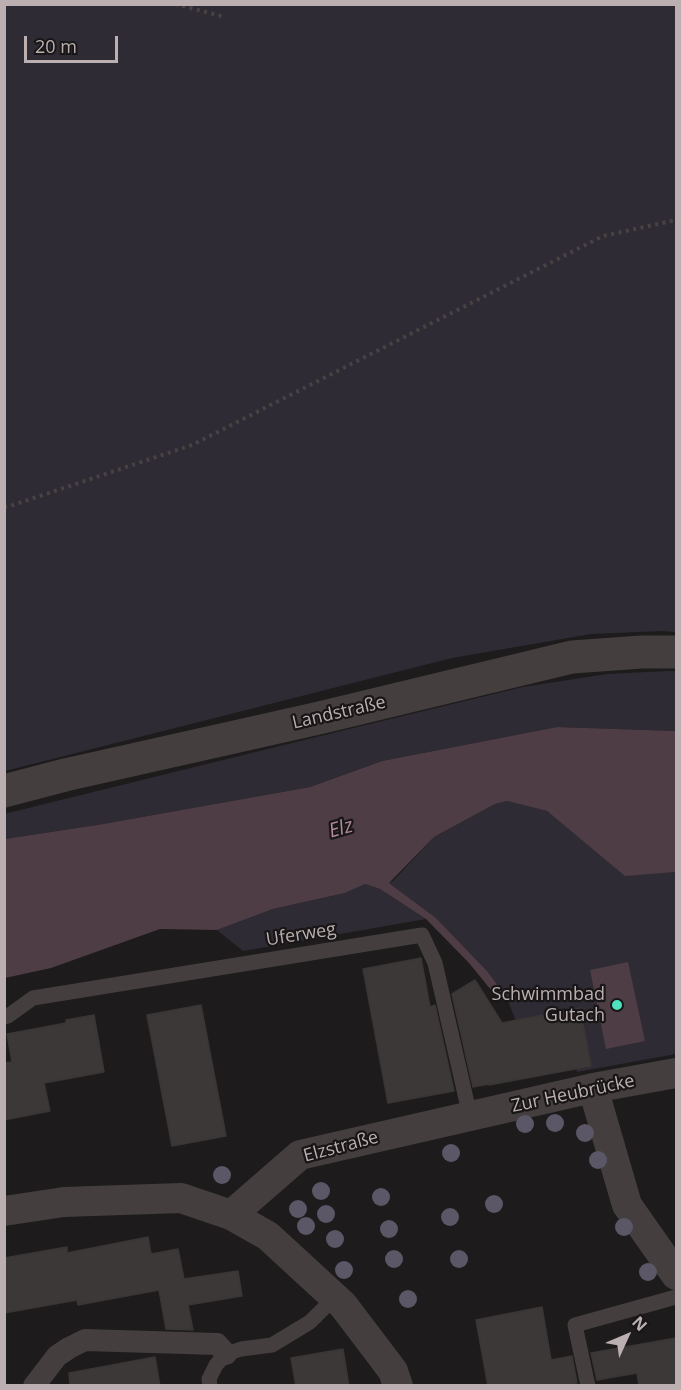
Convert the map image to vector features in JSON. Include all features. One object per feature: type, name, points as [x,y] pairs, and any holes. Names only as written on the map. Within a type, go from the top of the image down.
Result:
[{"type":"street","name":"Landstraße","points":[[4,791],[572,657],[676,652]]},
{"type":"street","name":"Zur Heubrücke","points":[[470,1116],[593,1088],[676,1073]]},
{"type":"street","points":[[593,1088],[627,1205],[676,1275]]},
{"type":"street","name":"Elzstraße","points":[[231,1215],[300,1155],[470,1116]]},
{"type":"street","points":[[4,1210],[64,1202],[181,1198],[231,1215],[268,1236],[343,1305],[393,1371],[398,1386]]},
{"type":"street","points":[[34,1386],[57,1356],[85,1340],[217,1344],[226,1354]]},
{"type":"lane","name":"Uferweg","points":[[4,1017],[33,998],[423,935],[435,963],[470,1116]]},
{"type":"lane","points":[[210,1386],[209,1379],[216,1365],[226,1354],[241,1349],[272,1345],[310,1322],[335,1297]]},
{"type":"lane","points":[[588,1386],[575,1325],[676,1297]]},
{"type":"path","points":[[175,4],[225,17]]},
{"type":"path","points":[[4,507],[192,445],[603,236],[676,220]]},
{"type":"shaded area","points":[[4,5],[676,5],[676,632],[591,634],[452,658],[5,771]]},
{"type":"shaded area","points":[[676,671],[676,731],[557,727],[382,761],[310,787],[5,839],[4,814],[523,687],[607,674]]},
{"type":"shaded area","points":[[507,801],[547,811],[625,875],[676,872],[676,1054],[577,1072],[565,1008],[546,1015],[516,1021],[506,996],[487,971],[436,918],[389,883],[434,837],[495,804]]},
{"type":"shaded area","points":[[365,884],[380,889],[426,919],[243,951],[217,930],[273,909],[345,893]]},
{"type":"water","name":"Elz","points":[[557,727],[676,731],[676,872],[625,876],[547,811],[507,801],[495,804],[434,837],[389,883],[436,918],[487,971],[506,996],[500,1001],[469,963],[426,919],[380,889],[365,884],[345,893],[273,909],[217,930],[160,929],[51,968],[5,978],[5,839],[310,787],[382,761]]},
{"type":"water","name":"Schwimmbad Gutach","points":[[628,962],[645,1041],[606,1049],[590,970]]},
{"type":"building","points":[[421,958],[430,1007],[435,1005],[454,1091],[388,1103],[363,969]]},
{"type":"building","points":[[475,980],[502,1023],[580,1008],[591,1066],[473,1087],[452,994]]},
{"type":"building","points":[[201,1005],[226,1136],[172,1146],[147,1015]]},
{"type":"building","points":[[94,1015],[104,1072],[44,1083],[50,1111],[4,1120],[4,1063],[12,1062],[7,1034],[66,1023],[66,1020]]},
{"type":"building","points":[[148,1237],[151,1254],[178,1249],[184,1279],[238,1271],[242,1296],[188,1305],[193,1330],[166,1329],[159,1290],[78,1305],[77,1300],[4,1313],[4,1258],[67,1247],[67,1253]]},
{"type":"building","points":[[542,1307],[551,1360],[572,1356],[577,1383],[566,1386],[488,1386],[476,1320]]},
{"type":"building","points":[[676,1338],[676,1386],[639,1386],[637,1373],[597,1380],[591,1353]]},
{"type":"building","points":[[343,1349],[349,1386],[296,1386],[291,1358]]},
{"type":"building","points":[[155,1357],[160,1386],[70,1386],[69,1373]]},
{"type":"place","name":"Schwimmbad Gutach","points":[[617,1005]]}]
